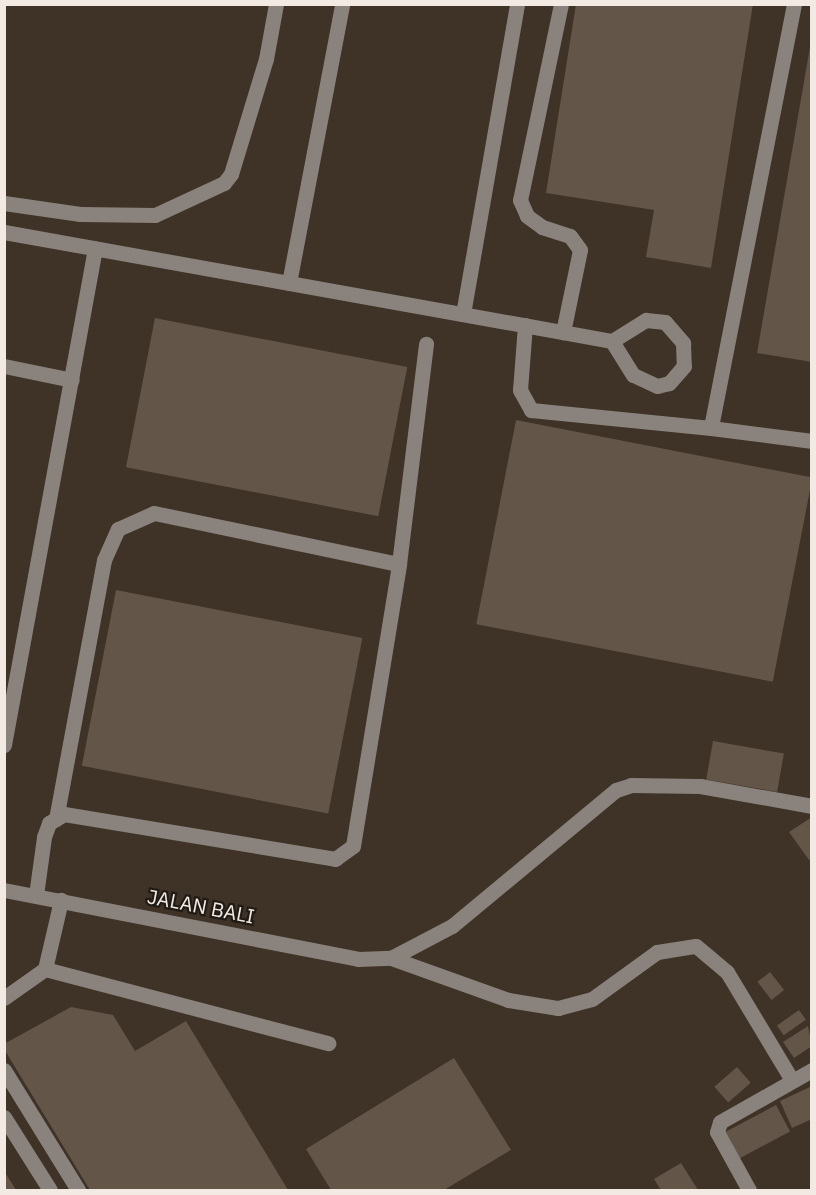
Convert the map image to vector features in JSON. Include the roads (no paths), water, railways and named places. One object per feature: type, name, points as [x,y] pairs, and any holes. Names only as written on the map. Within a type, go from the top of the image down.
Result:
[{"type":"street","points":[[4,203],[80,214],[155,215],[224,183],[231,174],[267,59],[276,4]]},
{"type":"street","points":[[289,283],[342,4]]},
{"type":"street","points":[[463,314],[517,4]]},
{"type":"street","points":[[561,4],[520,200],[527,216],[542,227],[570,236],[580,249],[563,332]]},
{"type":"street","points":[[711,428],[795,4]]},
{"type":"street","points":[[4,232],[612,341],[633,375],[645,382],[669,383],[684,366],[683,343],[664,322],[634,324],[612,341]]},
{"type":"street","points":[[4,745],[95,248]]},
{"type":"street","points":[[525,325],[520,390],[531,410],[711,428],[812,441]]},
{"type":"street","points":[[56,819],[64,814],[335,859],[346,855],[354,846],[399,564],[426,344]]},
{"type":"street","points":[[4,366],[72,380]]},
{"type":"street","points":[[36,895],[44,837],[56,819],[104,560],[117,529],[153,513],[399,564]]},
{"type":"street","points":[[391,958],[452,926],[616,790],[631,785],[700,786],[812,806]]},
{"type":"street","name":"JALAN BALI","points":[[4,890],[358,959],[391,958]]},
{"type":"street","points":[[4,998],[45,969],[61,900]]},
{"type":"street","points":[[391,958],[508,1000],[551,1009],[592,999],[657,952],[696,946],[727,972],[792,1080]]},
{"type":"street","points":[[45,969],[327,1043]]},
{"type":"street","points":[[4,1070],[78,1191]]},
{"type":"street","points":[[749,1191],[718,1128],[723,1119],[812,1070]]},
{"type":"street","points":[[4,1117],[50,1191]]}]
